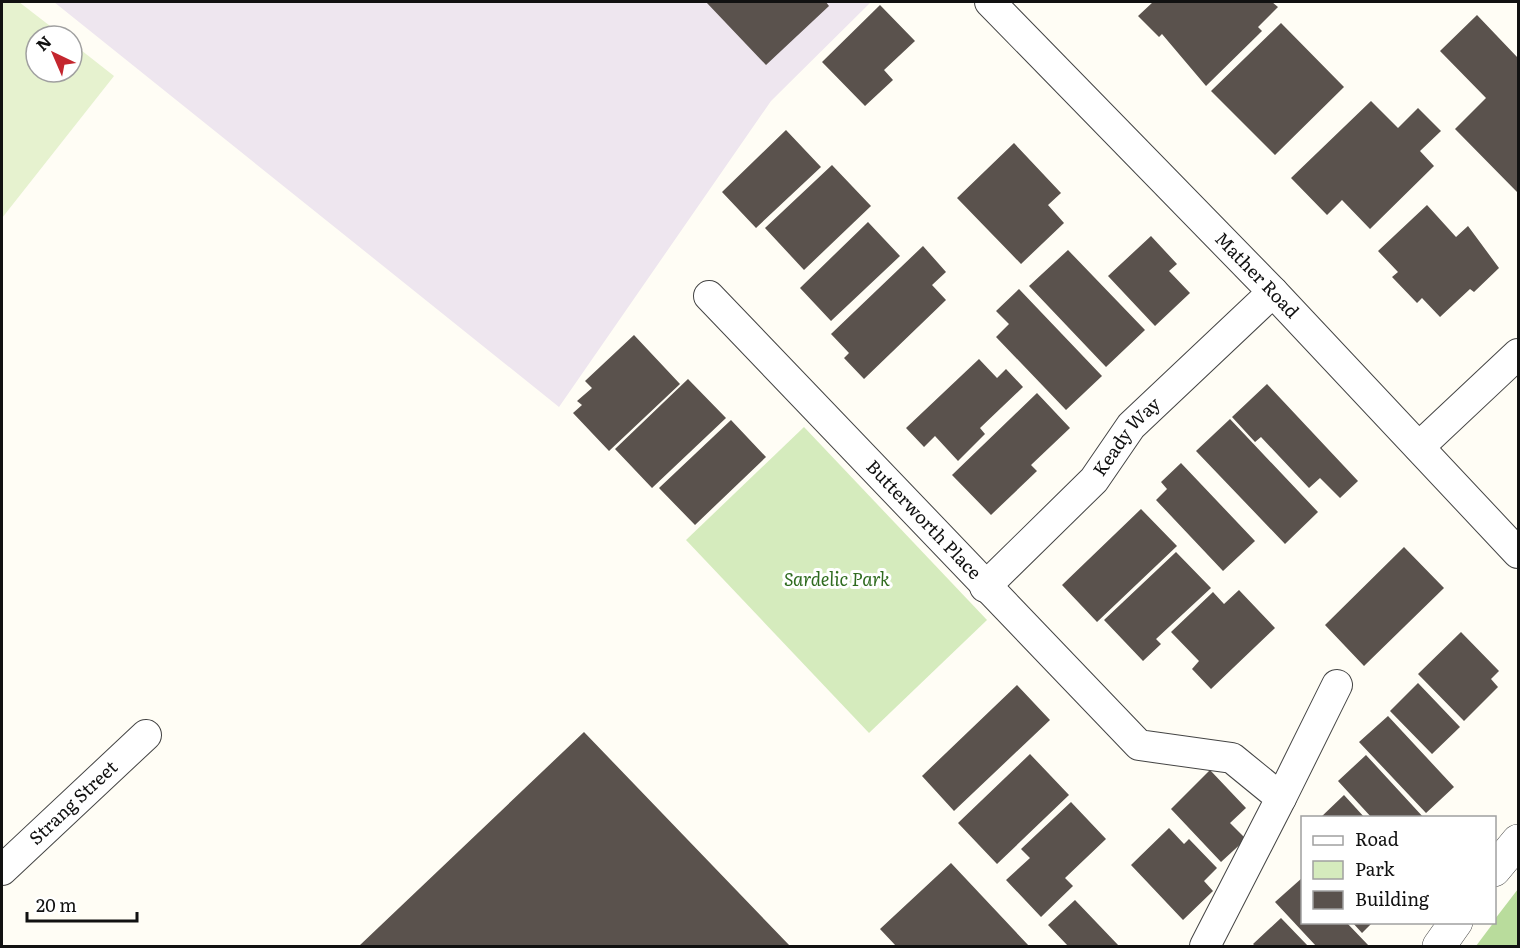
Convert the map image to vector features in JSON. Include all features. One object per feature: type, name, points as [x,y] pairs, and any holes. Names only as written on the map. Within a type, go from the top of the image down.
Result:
[{"type":"street","name":"Mather Road","points":[[990,2],[1273,292],[1518,554]]},
{"type":"street","name":"Keady Way","points":[[985,587],[1094,480],[1131,426],[1273,292]]},
{"type":"street","name":"Butterworth Place","points":[[709,296],[985,587],[1139,745],[1232,758],[1281,798]]},
{"type":"street","points":[[1419,447],[1518,354]]},
{"type":"street","points":[[1205,946],[1337,685]]},
{"type":"street","name":"Strang Street","points":[[2,870],[146,735]]},
{"type":"street","points":[[1496,868],[1518,842]]},
{"type":"street","points":[[1439,946],[1455,924]]},
{"type":"shaded area","points":[[54,2],[871,2],[771,101],[559,407]]},
{"type":"green space","points":[[2,2],[19,2],[47,24],[24,24],[24,84],[84,84],[84,52],[114,76],[2,218]]},
{"type":"green space","name":"Sardelic Park","points":[[804,427],[987,620],[869,733],[686,540]]},
{"type":"green space","points":[[1518,889],[1518,946],[1476,946],[1492,924],[1496,924],[1496,918]]},
{"type":"building","points":[[706,2],[826,2],[829,6],[766,65]]},
{"type":"building","points":[[1153,2],[1272,2],[1278,7],[1258,27],[1262,31],[1206,86],[1162,34],[1159,37],[1138,16]]},
{"type":"building","points":[[880,5],[915,41],[884,70],[893,80],[865,106],[822,62]]},
{"type":"building","points":[[1477,15],[1518,58],[1518,193],[1455,129],[1486,98],[1440,51]]},
{"type":"building","points":[[1281,23],[1344,87],[1275,155],[1211,91]]},
{"type":"building","points":[[1371,101],[1398,128],[1418,108],[1441,131],[1420,151],[1434,166],[1370,229],[1342,200],[1327,215],[1291,178]]},
{"type":"building","points":[[786,130],[821,167],[756,228],[722,192]]},
{"type":"building","points":[[1014,143],[1061,193],[1048,205],[1064,223],[1021,264],[957,198]]},
{"type":"building","points":[[832,165],[871,206],[804,270],[765,228]]},
{"type":"building","points":[[1427,205],[1456,237],[1468,226],[1499,268],[1474,292],[1470,289],[1440,317],[1422,298],[1417,303],[1392,277],[1398,272],[1378,251]]},
{"type":"building","points":[[868,222],[900,256],[831,321],[800,288]]},
{"type":"building","points":[[1151,236],[1177,264],[1169,271],[1190,293],[1155,326],[1108,276]]},
{"type":"building","points":[[923,246],[946,272],[932,285],[946,300],[864,379],[844,358],[849,353],[831,334]]},
{"type":"building","points":[[1068,250],[1145,330],[1106,367],[1029,286]]},
{"type":"building","points":[[1019,289],[1102,376],[1066,410],[996,337],[1009,324],[996,311]]},
{"type":"building","points":[[634,335],[680,384],[609,451],[573,413],[582,405],[577,401],[592,388],[585,381]]},
{"type":"building","points":[[979,359],[997,378],[1006,369],[1023,387],[980,428],[985,434],[958,461],[935,436],[924,447],[906,428]]},
{"type":"building","points":[[688,379],[726,418],[652,488],[615,449]]},
{"type":"building","points":[[1267,384],[1358,481],[1340,498],[1320,478],[1309,488],[1261,437],[1255,442],[1232,417]]},
{"type":"building","points":[[1037,393],[1070,428],[1031,465],[1037,471],[991,515],[952,475]]},
{"type":"building","points":[[1230,419],[1318,512],[1285,544],[1196,451]]},
{"type":"building","points":[[731,420],[766,457],[695,525],[659,488]]},
{"type":"building","points":[[1181,463],[1255,541],[1223,571],[1156,500],[1167,489],[1161,482]]},
{"type":"building","points":[[1141,509],[1177,546],[1097,622],[1062,585]]},
{"type":"building","points":[[1404,547],[1444,588],[1364,666],[1325,625]]},
{"type":"building","points":[[1176,552],[1211,588],[1156,639],[1161,644],[1143,661],[1104,620]]},
{"type":"building","points":[[1239,590],[1275,628],[1211,689],[1192,669],[1199,661],[1171,632],[1213,592],[1224,604]]},
{"type":"building","points":[[1461,632],[1499,671],[1491,679],[1498,687],[1464,721],[1418,674]]},
{"type":"building","points":[[1418,683],[1460,727],[1432,754],[1390,711]]},
{"type":"building","points":[[1017,685],[1050,720],[954,811],[922,776]]},
{"type":"building","points":[[1388,716],[1454,787],[1426,813],[1359,742]]},
{"type":"building","points":[[584,732],[790,946],[359,946]]},
{"type":"building","points":[[1030,754],[1069,795],[997,864],[958,823]]},
{"type":"building","points":[[1366,755],[1422,816],[1370,816],[1338,781]]},
{"type":"building","points":[[1210,770],[1246,808],[1230,823],[1246,839],[1221,862],[1171,809]]},
{"type":"building","points":[[1344,795],[1363,816],[1322,816]]},
{"type":"building","points":[[1071,802],[1106,839],[1065,878],[1073,886],[1041,917],[1006,880],[1030,858],[1021,849]]},
{"type":"building","points":[[1169,828],[1184,844],[1189,839],[1217,868],[1204,881],[1213,891],[1183,920],[1131,865]]},
{"type":"building","points":[[951,863],[1029,946],[896,946],[880,929]]},
{"type":"building","points":[[1301,879],[1301,924],[1348,924],[1369,946],[1316,946],[1275,902]]},
{"type":"building","points":[[1075,900],[1119,946],[1068,946],[1048,925]]},
{"type":"building","points":[[1281,918],[1308,946],[1255,946],[1253,944]]},
{"type":"building","points":[[1354,924],[1371,924],[1362,933]]}]
